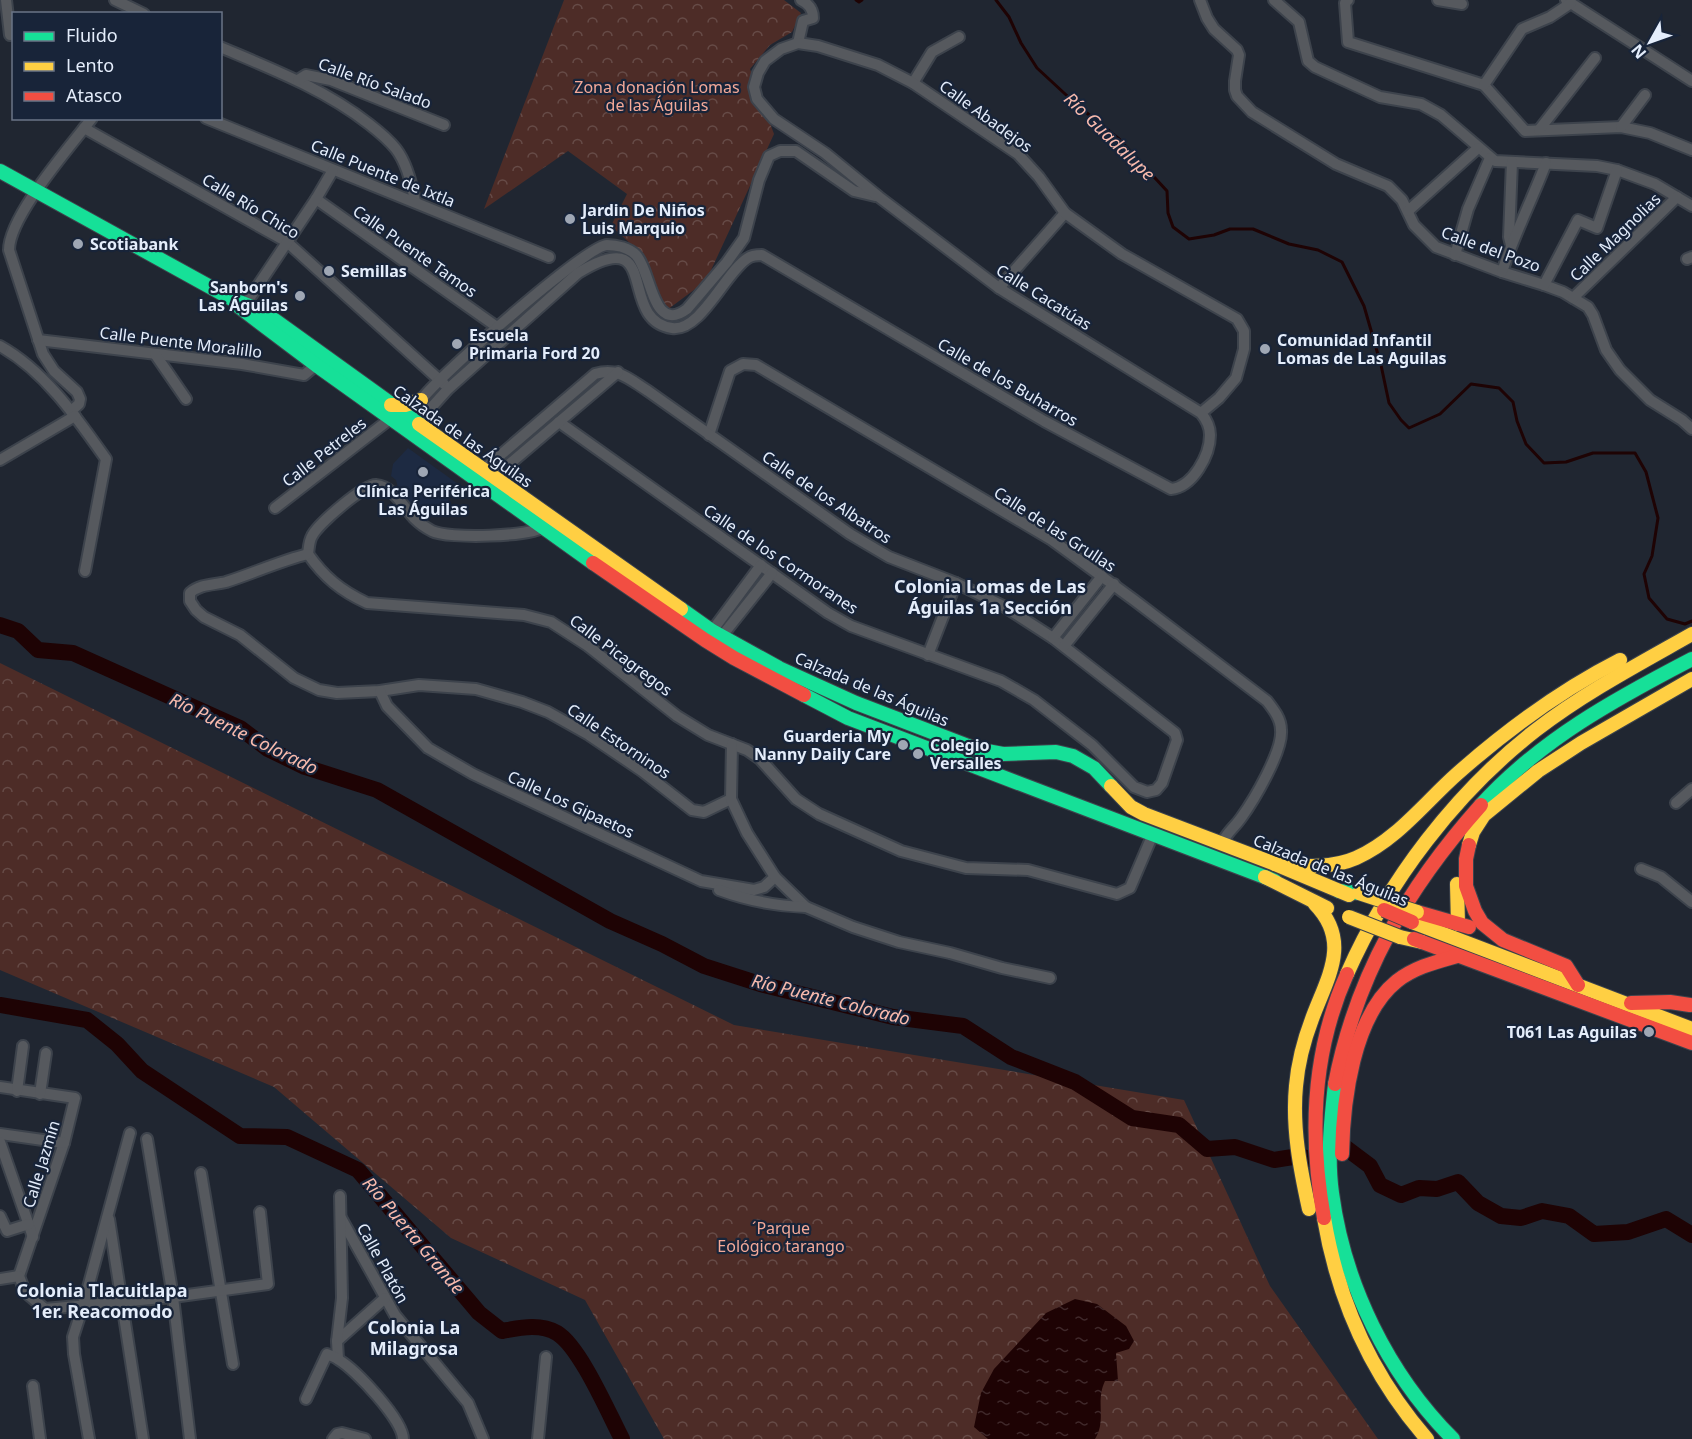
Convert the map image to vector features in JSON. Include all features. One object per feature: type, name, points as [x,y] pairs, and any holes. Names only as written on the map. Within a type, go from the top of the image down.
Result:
[{"type":"main road","name":"Calzada de las Águilas","points":[[0,171],[240,304],[316,365],[391,412]]},
{"type":"main road","name":"Calzada de las Águilas","points":[[240,304],[262,311],[391,412],[713,639],[848,718],[1265,877],[1348,915],[1457,956],[1667,1027],[1692,1029]]},
{"type":"main road","points":[[391,412],[421,400]]},
{"type":"main road","name":"Calzada de las Águilas","points":[[413,428],[488,474],[547,524]]},
{"type":"main road","points":[[1275,864],[1313,868],[1327,867],[1341,864],[1370,851],[1495,740],[1582,681],[1678,633],[1692,633]]},
{"type":"main road","points":[[1426,1439],[1393,1399],[1374,1366],[1358,1333],[1331,1260],[1314,1160],[1314,1113],[1318,1068],[1326,1030],[1352,962],[1395,887],[1420,851],[1502,759],[1567,707],[1692,633]]},
{"type":"main road","name":"Calzada de las Águilas","points":[[713,639],[856,703],[976,749],[1003,754],[1056,752],[1073,756],[1094,768],[1131,807],[1414,917],[1624,1003],[1692,1043]]},
{"type":"main road","points":[[1453,1439],[1437,1424],[1407,1388],[1389,1358],[1357,1289],[1343,1250],[1331,1180],[1330,1121],[1332,1092],[1345,1034],[1363,983],[1383,940],[1413,891],[1468,820],[1599,709],[1692,659]]},
{"type":"main road","points":[[1458,924],[1459,861],[1465,841],[1473,828],[1502,798],[1517,778],[1692,679]]},
{"type":"main road","points":[[1000,777],[996,765],[1003,754]]},
{"type":"main road","points":[[1098,812],[1110,809],[1114,804],[1116,798],[1114,788]]},
{"type":"main road","points":[[1479,821],[1466,855],[1465,876],[1470,904],[1483,924],[1497,938]]},
{"type":"main road","points":[[1202,853],[1208,838]]},
{"type":"main road","points":[[1265,877],[1315,903],[1348,915],[1311,1021],[1300,1060],[1296,1086],[1295,1118],[1301,1174],[1320,1244],[1331,1260]]},
{"type":"main road","points":[[1315,903],[1325,915],[1333,931],[1335,947],[1331,968]]},
{"type":"main road","points":[[1414,917],[1458,924],[1560,963],[1571,972],[1578,985]]},
{"type":"main road","points":[[1338,1225],[1342,1203],[1342,1145],[1347,1091],[1360,1035],[1371,1009],[1388,989],[1405,975],[1442,959],[1457,956]]},
{"type":"main road","points":[[1624,1003],[1691,1004]]},
{"type":"street","points":[[6,0],[10,35]]},
{"type":"street","points":[[115,0],[140,12]]},
{"type":"street","points":[[801,0],[806,2],[813,12],[813,18],[803,21],[798,43],[781,49],[765,61],[754,87],[757,99],[774,119],[825,153],[879,197]]},
{"type":"street","name":"Calle del Pozo","points":[[1200,0],[1214,29],[1237,50],[1239,55],[1235,81],[1237,96],[1252,112],[1336,164],[1388,186],[1402,200],[1414,225],[1429,242],[1455,255],[1544,285],[1588,307],[1606,350],[1628,379],[1650,400],[1692,429]]},
{"type":"street","points":[[1274,0],[1299,22],[1308,61],[1315,67],[1380,97],[1421,104],[1441,115],[1492,159],[1597,166],[1617,170],[1655,184],[1692,206]]},
{"type":"street","points":[[1438,0],[1462,4]]},
{"type":"street","points":[[1345,1],[1348,42],[1484,85],[1525,131],[1621,127],[1650,133],[1692,150]]},
{"type":"street","points":[[1484,85],[1522,29],[1550,17],[1568,2],[1692,81]]},
{"type":"street","points":[[913,83],[932,52],[959,37]]},
{"type":"street","name":"Calle Abadejos","points":[[798,43],[818,46],[878,65],[913,83],[1018,154],[1039,177],[1065,213],[1122,254],[1237,319],[1244,331],[1244,349],[1236,378],[1219,398],[1201,413]]},
{"type":"street","points":[[222,48],[298,80],[340,103],[378,132],[396,148],[415,201]]},
{"type":"street","points":[[1539,130],[1596,58]]},
{"type":"street","name":"Calle Río Salado","points":[[298,80],[306,75],[331,80],[444,125]]},
{"type":"street","points":[[1621,127],[1645,95]]},
{"type":"street","points":[[0,460],[73,413],[79,404],[80,399],[76,392],[48,363],[38,340],[9,250],[9,241],[37,191],[90,120]]},
{"type":"street","name":"Calle Puente de Ixtla","points":[[211,120],[549,257]]},
{"type":"street","name":"Calle Río Chico","points":[[84,128],[287,242],[440,379],[448,389]]},
{"type":"street","points":[[1408,211],[1478,148]]},
{"type":"street","points":[[413,428],[421,400],[440,379],[497,327],[584,256],[605,245],[627,248],[635,254],[644,266],[657,306],[664,313],[672,316],[679,315],[687,309],[744,238],[759,180],[769,156],[780,152],[796,151],[854,191],[879,197]]},
{"type":"street","points":[[1455,255],[1468,210],[1492,159]]},
{"type":"street","points":[[1511,245],[1509,237],[1512,162]]},
{"type":"street","points":[[1502,272],[1546,163]]},
{"type":"street","points":[[240,304],[287,242],[333,170]]},
{"type":"street","points":[[1544,285],[1578,220],[1597,228],[1617,170]]},
{"type":"street","name":"Calle Cacatúas","points":[[879,197],[999,288],[1201,413]]},
{"type":"street","name":"Calle Magnolias","points":[[1574,298],[1677,197]]},
{"type":"street","name":"Calle Puente Tamos","points":[[316,198],[497,327]]},
{"type":"street","points":[[999,288],[1065,213]]},
{"type":"street","name":"Calle de los Buharros","points":[[448,389],[578,273],[598,261],[612,258],[623,260],[631,267],[645,311],[653,321],[672,328],[680,327],[695,319],[728,278],[748,258],[762,255],[1044,421],[1171,489],[1186,484],[1197,470],[1207,449],[1210,433],[1207,421],[1201,413]]},
{"type":"street","name":"Calle Puente Moralillo","points":[[38,340],[242,364],[304,375],[316,365]]},
{"type":"street","points":[[0,345],[35,373],[73,413],[106,459],[85,571]]},
{"type":"street","points":[[155,354],[186,399]]},
{"type":"street","name":"Calle de las Grullas","points":[[709,435],[730,370],[743,364],[756,365],[1052,540],[1114,584],[1267,701],[1277,714],[1281,729],[1280,744],[1242,816],[1228,831],[1222,843]]},
{"type":"street","points":[[488,474],[596,374],[607,371],[618,372]]},
{"type":"street","points":[[488,474],[559,422],[618,372]]},
{"type":"street","name":"Calle de los Albatros","points":[[618,372],[850,534],[889,556],[1005,607],[1053,638],[1175,733]]},
{"type":"street","points":[[413,428],[448,389]]},
{"type":"street","name":"Calle Petreles","points":[[275,508],[391,412]]},
{"type":"street","name":"Calle de los Cormoranes","points":[[559,422],[828,613],[850,626],[1000,681],[1034,700],[1092,745],[1134,786],[1147,792],[1156,790],[1162,783],[1177,740],[1175,733]]},
{"type":"street","points":[[308,554],[313,534],[327,519],[365,488],[376,485],[389,490],[416,520],[435,533],[491,536],[547,524]]},
{"type":"street","name":"Calle Estorninos","points":[[308,554],[284,560],[225,582],[196,588],[190,593],[190,601],[204,617],[240,635],[294,678],[319,690],[337,693],[380,691],[419,685],[476,689],[548,712],[589,735],[642,771],[692,810],[704,812],[731,798]]},
{"type":"street","name":"Calle Picagregos","points":[[308,554],[329,580],[346,594],[367,603],[524,615],[551,622],[588,646],[677,716],[708,735],[747,750],[760,759],[796,799],[819,814],[901,851],[966,868],[1028,870],[1117,894],[1130,888],[1153,834]]},
{"type":"street","points":[[713,639],[761,565]]},
{"type":"street","points":[[713,639],[772,573]]},
{"type":"street","points":[[1053,638],[1102,576]]},
{"type":"street","points":[[928,655],[956,584]]},
{"type":"street","points":[[1064,646],[1114,584]]},
{"type":"street","name":"Calle Los Gipaetos","points":[[380,691],[387,706],[428,748],[473,774],[701,881],[754,890],[764,886],[775,877]]},
{"type":"street","points":[[732,744],[731,798],[747,833],[775,877],[806,907],[853,927],[899,942],[1050,978]]},
{"type":"street","points":[[1676,803],[1692,789]]},
{"type":"street","points":[[1641,869],[1661,877],[1692,902]]},
{"type":"street","points":[[701,881],[719,891],[742,898],[790,907],[806,907]]},
{"type":"street","points":[[1667,1027],[1691,1004]]},
{"type":"street","points":[[17,1090],[23,1046]]},
{"type":"street","points":[[0,1087],[40,1094],[46,1053]]},
{"type":"street","name":"Calle Jazmín","points":[[19,1276],[64,1143],[75,1098],[40,1094]]},
{"type":"street","points":[[89,1439],[73,1337],[130,1133]]},
{"type":"street","points":[[0,1134],[64,1143]]},
{"type":"street","points":[[147,1139],[173,1297],[190,1439]]},
{"type":"street","points":[[0,1142],[33,1237]]},
{"type":"street","points":[[201,1173],[233,1364]]},
{"type":"street","points":[[338,1359],[337,1341],[342,1298],[340,1196]]},
{"type":"street","points":[[108,1212],[143,1439]]},
{"type":"street","points":[[0,1279],[19,1276],[25,1292],[45,1310],[173,1297],[268,1284],[260,1212]]},
{"type":"street","points":[[0,1216],[7,1231],[29,1224]]},
{"type":"street","name":"Calle Platón","points":[[341,1218],[395,1315],[468,1403],[483,1439]]},
{"type":"street","points":[[337,1341],[385,1298]]},
{"type":"street","points":[[306,1399],[327,1354],[338,1359],[364,1380],[400,1426],[403,1439]]},
{"type":"street","points":[[538,1439],[546,1357]]},
{"type":"street","points":[[33,1386],[40,1439]]},
{"type":"street","points":[[333,1439],[337,1434],[342,1433],[364,1439]]},
{"type":"shaded area","points":[[408,448],[458,484],[437,516],[425,516],[416,512],[404,499],[396,480],[391,476],[393,464]]},
{"type":"green space","name":"Zona donación Lomas de las Águilas","points":[[564,0],[784,0],[801,13],[792,32],[770,45],[750,69],[774,134],[706,281],[663,313],[632,245],[611,226],[627,194],[568,151],[484,209]]},
{"type":"green space","name":"´Parque Eológico tarango","points":[[0,663],[734,1025],[1184,1100],[1270,1286],[1378,1439],[664,1439],[585,1300],[451,1238],[274,1087],[0,970]]},
{"type":"water","points":[[1075,1299],[1097,1304],[1126,1326],[1134,1341],[1129,1349],[1116,1353],[1118,1381],[1105,1381],[1101,1396],[1100,1425],[1095,1439],[988,1439],[974,1427],[981,1393],[994,1369],[1046,1313]]},
{"type":"waterway","name":"Río Guadalupe","points":[[856,0],[859,2],[862,0]]},
{"type":"waterway","name":"Río Guadalupe","points":[[996,0],[1009,17],[1021,43],[1037,68],[1119,139],[1167,191],[1168,213],[1173,227],[1189,239],[1214,235],[1230,229],[1253,229],[1289,244],[1318,250],[1342,262],[1364,306],[1389,403],[1409,428],[1440,414],[1471,384],[1499,388],[1513,402],[1526,444],[1544,463],[1566,462],[1593,453],[1635,453],[1646,472],[1658,518],[1652,556],[1644,574],[1649,598],[1667,619],[1685,624],[1692,621]]},
{"type":"waterway","name":"Río Puente Colorado","points":[[0,625],[18,631],[38,650],[73,653],[240,728],[268,749],[305,767],[377,790],[610,921],[704,966],[760,984],[893,1017],[963,1026],[1011,1057],[1075,1082],[1132,1118],[1179,1125],[1207,1149],[1235,1147],[1274,1160],[1299,1156],[1310,1159]]},
{"type":"waterway","name":"Río Puerta Grande","points":[[0,1005],[87,1020],[117,1044],[142,1071],[240,1136],[287,1137],[358,1170],[479,1313],[502,1331],[530,1327],[544,1328],[557,1333],[566,1340],[593,1381],[622,1439]]},
{"type":"waterway","name":"Río Puente Colorado","points":[[1333,1150],[1342,1145],[1370,1166],[1380,1185],[1401,1195],[1419,1188],[1437,1189],[1458,1182],[1478,1203],[1501,1216],[1521,1218],[1542,1211],[1569,1216],[1594,1234],[1628,1232],[1666,1219],[1692,1235]]},
{"type":"traffic: fast","points":[[0,171],[232,299],[262,311],[419,424]]},
{"type":"traffic: fast","points":[[238,306],[316,365],[593,563]]},
{"type":"traffic: fast","points":[[681,609],[712,631],[779,668],[856,703],[976,749],[1003,754],[1056,752],[1073,756],[1094,768],[1111,786]]},
{"type":"traffic: fast","points":[[1481,805],[1528,760],[1553,741],[1607,706],[1692,659]]},
{"type":"traffic: fast","points":[[804,695],[848,718],[1275,881]]},
{"type":"traffic: fast","points":[[1339,891],[1359,893]]},
{"type":"traffic: fast","points":[[1335,1084],[1330,1166],[1338,1227],[1347,1261],[1358,1294],[1389,1357],[1408,1386],[1453,1439]]},
{"type":"traffic: slow","points":[[391,405],[405,405],[421,400]]},
{"type":"traffic: slow","points":[[419,424],[681,609]]},
{"type":"traffic: slow","points":[[1347,974],[1364,939],[1404,872],[1427,840],[1478,781],[1554,716],[1612,679],[1692,634]]},
{"type":"traffic: slow","points":[[1275,864],[1316,866],[1337,864],[1371,850],[1398,831],[1458,773],[1496,741],[1556,697],[1620,660]]},
{"type":"traffic: slow","points":[[1469,845],[1473,832],[1484,815],[1538,771],[1581,743],[1692,679]]},
{"type":"traffic: slow","points":[[1111,786],[1131,807],[1144,814],[1349,895]]},
{"type":"traffic: slow","points":[[1265,877],[1327,908]]},
{"type":"traffic: slow","points":[[1457,884],[1458,924]]},
{"type":"traffic: slow","points":[[1359,893],[1417,912]]},
{"type":"traffic: slow","points":[[1309,1209],[1296,1132],[1296,1086],[1304,1043],[1329,975],[1334,946],[1332,932],[1326,918],[1315,904]]},
{"type":"traffic: slow","points":[[1349,917],[1400,937]]},
{"type":"traffic: slow","points":[[1412,922],[1692,1029]]},
{"type":"traffic: slow","points":[[1400,937],[1422,942]]},
{"type":"traffic: slow","points":[[1324,1218],[1338,1279],[1360,1336],[1390,1390],[1427,1439]]},
{"type":"traffic: jam","points":[[593,563],[705,640],[804,695]]},
{"type":"traffic: jam","points":[[1335,1084],[1356,1006],[1388,934],[1430,868],[1481,805]]},
{"type":"traffic: jam","points":[[1469,845],[1466,859],[1466,886],[1482,923],[1503,940],[1566,966],[1578,985]]},
{"type":"traffic: jam","points":[[1384,910],[1412,922]]},
{"type":"traffic: jam","points":[[1417,912],[1469,927]]},
{"type":"traffic: jam","points":[[1414,939],[1692,1043]]},
{"type":"traffic: jam","points":[[1342,1154],[1348,1085],[1353,1061],[1370,1015],[1382,996],[1404,976],[1457,956]]},
{"type":"traffic: jam","points":[[1324,1218],[1316,1156],[1317,1094],[1320,1064],[1327,1033],[1335,1003],[1347,974]]},
{"type":"traffic: jam","points":[[1631,1003],[1670,1002],[1690,1005]]},
{"type":"place","name":"Jardin De Niños Luis Marquio","points":[[570,219]]},
{"type":"place","name":"Scotiabank","points":[[78,244]]},
{"type":"place","name":"Semillas","points":[[329,271]]},
{"type":"place","name":"Sanborn's Las Águilas","points":[[300,296]]},
{"type":"place","name":"Escuela Primaria Ford 20","points":[[457,344]]},
{"type":"place","name":"Comunidad Infantil Lomas de Las Aguilas","points":[[1265,349]]},
{"type":"place","name":"Clínica Periférica Las Águilas","points":[[423,472]]},
{"type":"place","name":"Guarderia My Nanny Daily Care","points":[[903,745]]},
{"type":"place","name":"Colegio Versalles","points":[[918,754]]},
{"type":"place","name":"T061 Las Aguilas","points":[[1649,1032]]},
{"type":"district","name":"Colonia Lomas de Las Águilas 1a Sección","points":[[990,596]]},
{"type":"district","name":"Colonia Tlacuitlapa 1er. Reacomodo","points":[[102,1300]]},
{"type":"district","name":"Colonia La Milagrosa","points":[[414,1337]]}]
